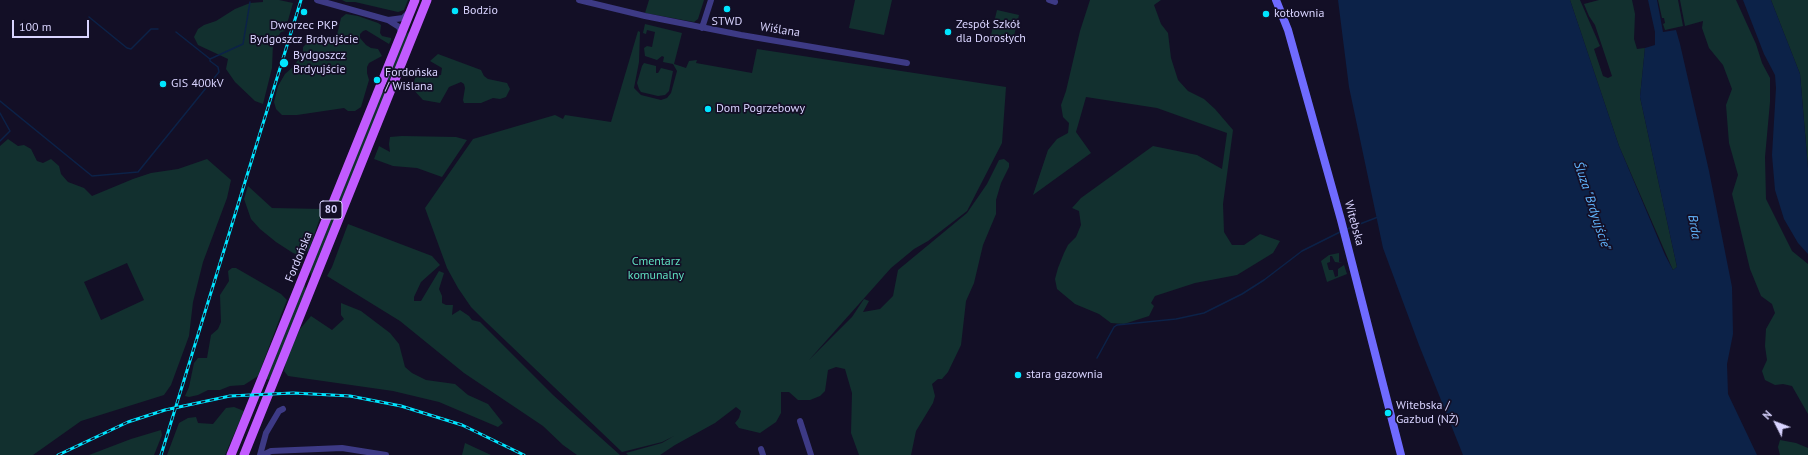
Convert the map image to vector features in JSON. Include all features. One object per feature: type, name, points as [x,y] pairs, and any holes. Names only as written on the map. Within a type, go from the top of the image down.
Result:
[{"type":"main road","name":"Fordońska","points":[[244,455],[427,0]]},
{"type":"main road","name":"Fordońska","points":[[231,455],[414,3]]},
{"type":"street","points":[[317,0],[388,20],[399,27],[402,35]]},
{"type":"street","name":"Wiślana","points":[[579,0],[702,28],[907,63]]},
{"type":"street","points":[[702,28],[711,0]]},
{"type":"street","name":"Witebska","points":[[1276,0],[1288,30],[1341,220],[1401,455]]},
{"type":"street","points":[[388,20],[403,18],[414,3]]},
{"type":"street","points":[[262,455],[266,433],[279,411],[283,409]]},
{"type":"street","points":[[800,421],[811,455]]},
{"type":"street","points":[[262,455],[271,451],[342,448],[386,455]]},
{"type":"green space","points":[[263,0],[279,0],[293,3],[285,31],[281,32],[273,43],[272,68],[263,104],[255,101],[235,82],[226,69],[228,59],[198,45],[194,37],[198,29],[204,25],[216,21],[235,9],[250,3],[263,2]]},
{"type":"green space","points":[[342,0],[408,0],[404,10],[398,12]]},
{"type":"green space","points":[[649,0],[704,0],[698,19],[694,22],[645,13]]},
{"type":"green space","points":[[855,0],[892,0],[884,35],[849,28]]},
{"type":"green space","points":[[1090,0],[1161,0],[1154,5],[1161,24],[1168,33],[1171,58],[1178,80],[1188,91],[1204,99],[1215,109],[1233,130],[1223,204],[1224,232],[1232,245],[1244,245],[1260,234],[1280,241],[1273,253],[1237,275],[1195,283],[1155,296],[1151,303],[1154,306],[1149,316],[1124,324],[1111,323],[1099,314],[1075,304],[1057,289],[1055,279],[1058,268],[1068,245],[1076,237],[1081,225],[1079,211],[1072,208],[1081,198],[1153,146],[1197,155],[1222,169],[1227,133],[1157,108],[1086,97],[1076,132],[1091,153],[1033,195],[1048,150],[1057,139],[1068,133],[1069,123],[1063,117],[1061,105],[1066,91],[1080,31]]},
{"type":"green space","points":[[1570,0],[1580,0],[1600,46],[1594,49],[1603,76],[1608,78],[1612,76],[1595,25],[1584,4],[1599,0],[1632,0],[1635,14],[1634,39],[1637,49],[1645,48],[1640,97],[1677,267],[1673,270],[1619,146]]},
{"type":"green space","points":[[1658,0],[1678,0],[1683,26],[1665,30],[1663,24],[1665,23],[1664,18],[1662,18]]},
{"type":"green space","points":[[1680,0],[1736,0],[1756,44],[1762,63],[1770,78],[1770,102],[1765,157],[1766,199],[1792,251],[1808,264],[1808,414],[1792,386],[1783,384],[1775,385],[1765,380],[1762,371],[1767,360],[1765,346],[1766,329],[1775,313],[1772,304],[1761,296],[1750,269],[1732,194],[1738,175],[1729,143],[1726,105],[1732,89],[1723,65],[1709,48],[1702,28],[1703,21],[1685,26]]},
{"type":"green space","points":[[1771,0],[1808,0],[1808,168],[1800,74]]},
{"type":"green space","points":[[997,10],[1019,15],[1013,40],[991,35]]},
{"type":"green space","points":[[346,14],[358,16],[378,23],[381,25],[380,33],[382,36],[391,38],[389,44],[366,30],[360,34],[360,38],[366,45],[371,48],[378,49],[382,56],[369,63],[367,67],[369,80],[361,107],[355,111],[348,111],[344,108],[297,115],[282,115],[276,109],[274,102],[278,86],[285,74],[294,66],[306,44],[326,40],[329,42],[334,42],[341,18]]},
{"type":"green space","name":"Cmentarz komunalny","points":[[645,24],[682,33],[674,64],[686,68],[689,61],[697,60],[696,63],[752,73],[757,49],[1006,87],[1002,143],[967,211],[928,241],[914,249],[891,268],[809,360],[852,317],[864,299],[869,301],[863,312],[880,309],[893,296],[898,270],[967,213],[987,184],[999,160],[1004,159],[1009,163],[1009,167],[1001,183],[996,200],[996,214],[983,245],[974,283],[966,301],[961,345],[948,372],[942,379],[938,379],[932,384],[935,396],[933,403],[916,431],[911,455],[859,455],[851,433],[852,393],[845,369],[836,367],[828,370],[825,391],[820,396],[810,400],[798,400],[789,392],[781,392],[781,413],[776,422],[760,433],[739,428],[735,423],[739,418],[741,411],[736,407],[715,423],[660,455],[628,455],[626,453],[662,443],[674,436],[662,442],[622,452],[471,307],[458,288],[447,268],[425,208],[473,139],[555,115],[563,119],[565,115],[611,122],[638,31],[640,32],[639,62],[634,88],[641,95],[661,100],[667,98],[671,93],[677,71],[673,64],[663,62],[664,57],[662,56],[657,60],[645,56],[644,48],[647,46],[652,47],[655,32],[647,30],[646,34],[643,33]]},
{"type":"green space","points":[[409,32],[410,34],[312,281],[310,270],[405,35]]},
{"type":"green space","points":[[438,54],[481,70],[484,76],[488,79],[507,83],[510,89],[506,97],[500,99],[493,98],[481,103],[464,103],[465,88],[464,84],[461,82],[449,87],[440,103],[423,100],[412,88],[416,75],[424,73],[435,76],[441,75],[442,68],[430,61]]},
{"type":"green space","points":[[644,63],[656,66],[656,73],[658,73],[661,68],[673,71],[669,91],[665,95],[658,96],[641,92],[639,89],[637,83]]},
{"type":"green space","points":[[390,137],[456,137],[467,140],[442,177],[417,168],[393,166],[374,159],[379,146],[390,152]]},
{"type":"green space","points":[[8,139],[18,146],[24,145],[31,149],[37,161],[43,163],[51,159],[59,166],[61,174],[68,182],[84,188],[92,196],[151,173],[178,169],[207,159],[231,180],[227,198],[203,262],[193,302],[189,336],[171,385],[164,395],[81,421],[33,455],[0,455],[0,146]],"holes":[[[127,263],[144,300],[101,320],[84,282]]]},
{"type":"green space","points":[[248,186],[272,208],[323,209],[309,250],[302,256],[293,253],[260,229],[251,219],[244,199]]},
{"type":"green space","points":[[348,224],[432,256],[440,265],[421,282],[414,297],[414,301],[421,301],[439,271],[444,273],[439,289],[442,296],[442,303],[446,305],[453,305],[452,315],[460,310],[472,320],[480,322],[553,395],[620,455],[577,455],[563,445],[543,426],[464,373],[400,321],[327,276],[332,267]]},
{"type":"green space","points":[[1339,253],[1339,262],[1343,263],[1335,262],[1332,256],[1330,256],[1330,262],[1327,263],[1329,270],[1333,270],[1335,277],[1338,276],[1338,269],[1344,265],[1347,274],[1327,282],[1321,261],[1329,255]]},
{"type":"green space","points":[[232,268],[236,268],[281,294],[287,300],[258,376],[244,385],[230,386],[220,390],[208,390],[198,395],[189,397],[185,396],[189,387],[194,363],[198,358],[207,358],[211,335],[218,329],[221,322],[220,295],[229,281],[228,271]]},
{"type":"green space","points":[[305,283],[306,294],[271,380],[266,379]]},
{"type":"green space","points":[[341,303],[361,311],[390,333],[399,344],[405,367],[412,373],[426,380],[455,384],[468,395],[488,404],[503,423],[498,427],[439,402],[393,391],[288,376],[284,371],[287,357],[300,329],[311,316],[332,330],[344,319],[341,315]]},
{"type":"green space","points":[[234,407],[244,411],[225,455],[167,455],[179,423],[188,418],[196,417],[198,423],[213,424],[226,408]]},
{"type":"green space","points":[[161,430],[162,435],[154,455],[89,455],[131,439]]},
{"type":"green space","points":[[1780,440],[1796,443],[1808,448],[1808,455],[1780,455],[1778,447]]},
{"type":"green space","points":[[465,443],[491,455],[462,455]]},
{"type":"water","points":[[1338,0],[1570,0],[1619,146],[1665,255],[1673,270],[1677,267],[1640,97],[1645,48],[1655,45],[1655,32],[1648,0],[1657,0],[1663,32],[1676,30],[1680,44],[1709,171],[1732,287],[1733,334],[1727,364],[1728,394],[1757,455],[1463,455],[1419,345],[1383,248],[1349,87]]},
{"type":"water","points":[[1743,0],[1771,0],[1800,74],[1808,168],[1808,254],[1798,243],[1784,219],[1775,190],[1772,155],[1776,88],[1775,75],[1764,54]]},
{"type":"waterway","points":[[0,101],[92,176],[138,172],[219,72],[218,67],[210,61],[210,59],[243,44],[250,2]]},
{"type":"waterway","points":[[89,17],[127,48],[131,49],[151,29],[158,29]]},
{"type":"waterway","points":[[176,32],[210,59]]},
{"type":"waterway","points":[[0,113],[10,131],[0,141]]},
{"type":"waterway","points":[[1347,229],[1378,217]]},
{"type":"waterway","points":[[1097,358],[1114,327],[1117,325],[1176,319],[1204,313],[1242,294],[1264,280],[1302,251],[1342,231]]},
{"type":"railway","points":[[161,455],[301,0]]},
{"type":"railway","points":[[58,455],[128,422],[165,410],[230,396],[293,393],[350,396],[401,406],[462,425],[524,455]]},
{"type":"place","name":"STWD","points":[[727,9]]},
{"type":"place","name":"Bodzio","points":[[455,11]]},
{"type":"place","name":"Dworzec PKP Bydgoszcz Brdyujście","points":[[304,12]]},
{"type":"place","name":"kotłownia","points":[[1266,14]]},
{"type":"place","name":"Zespół Szkół dla Dorosłych","points":[[948,32]]},
{"type":"place","name":"Bydgoszcz Brdyujście","points":[[284,63]]},
{"type":"place","name":"Fordońska / Wiślana","points":[[377,80]]},
{"type":"place","name":"GIS 400kV","points":[[163,84]]},
{"type":"place","name":"Dom Pogrzebowy","points":[[708,109]]},
{"type":"place","name":"stara gazownia","points":[[1018,375]]},
{"type":"place","name":"Witebska / Gazbud (NŻ)","points":[[1388,413]]},
{"type":"water label","name":"Śluza \"Brdyujście\"","points":[[1592,206]]},
{"type":"water label","name":"Brda","points":[[1694,227]]}]
